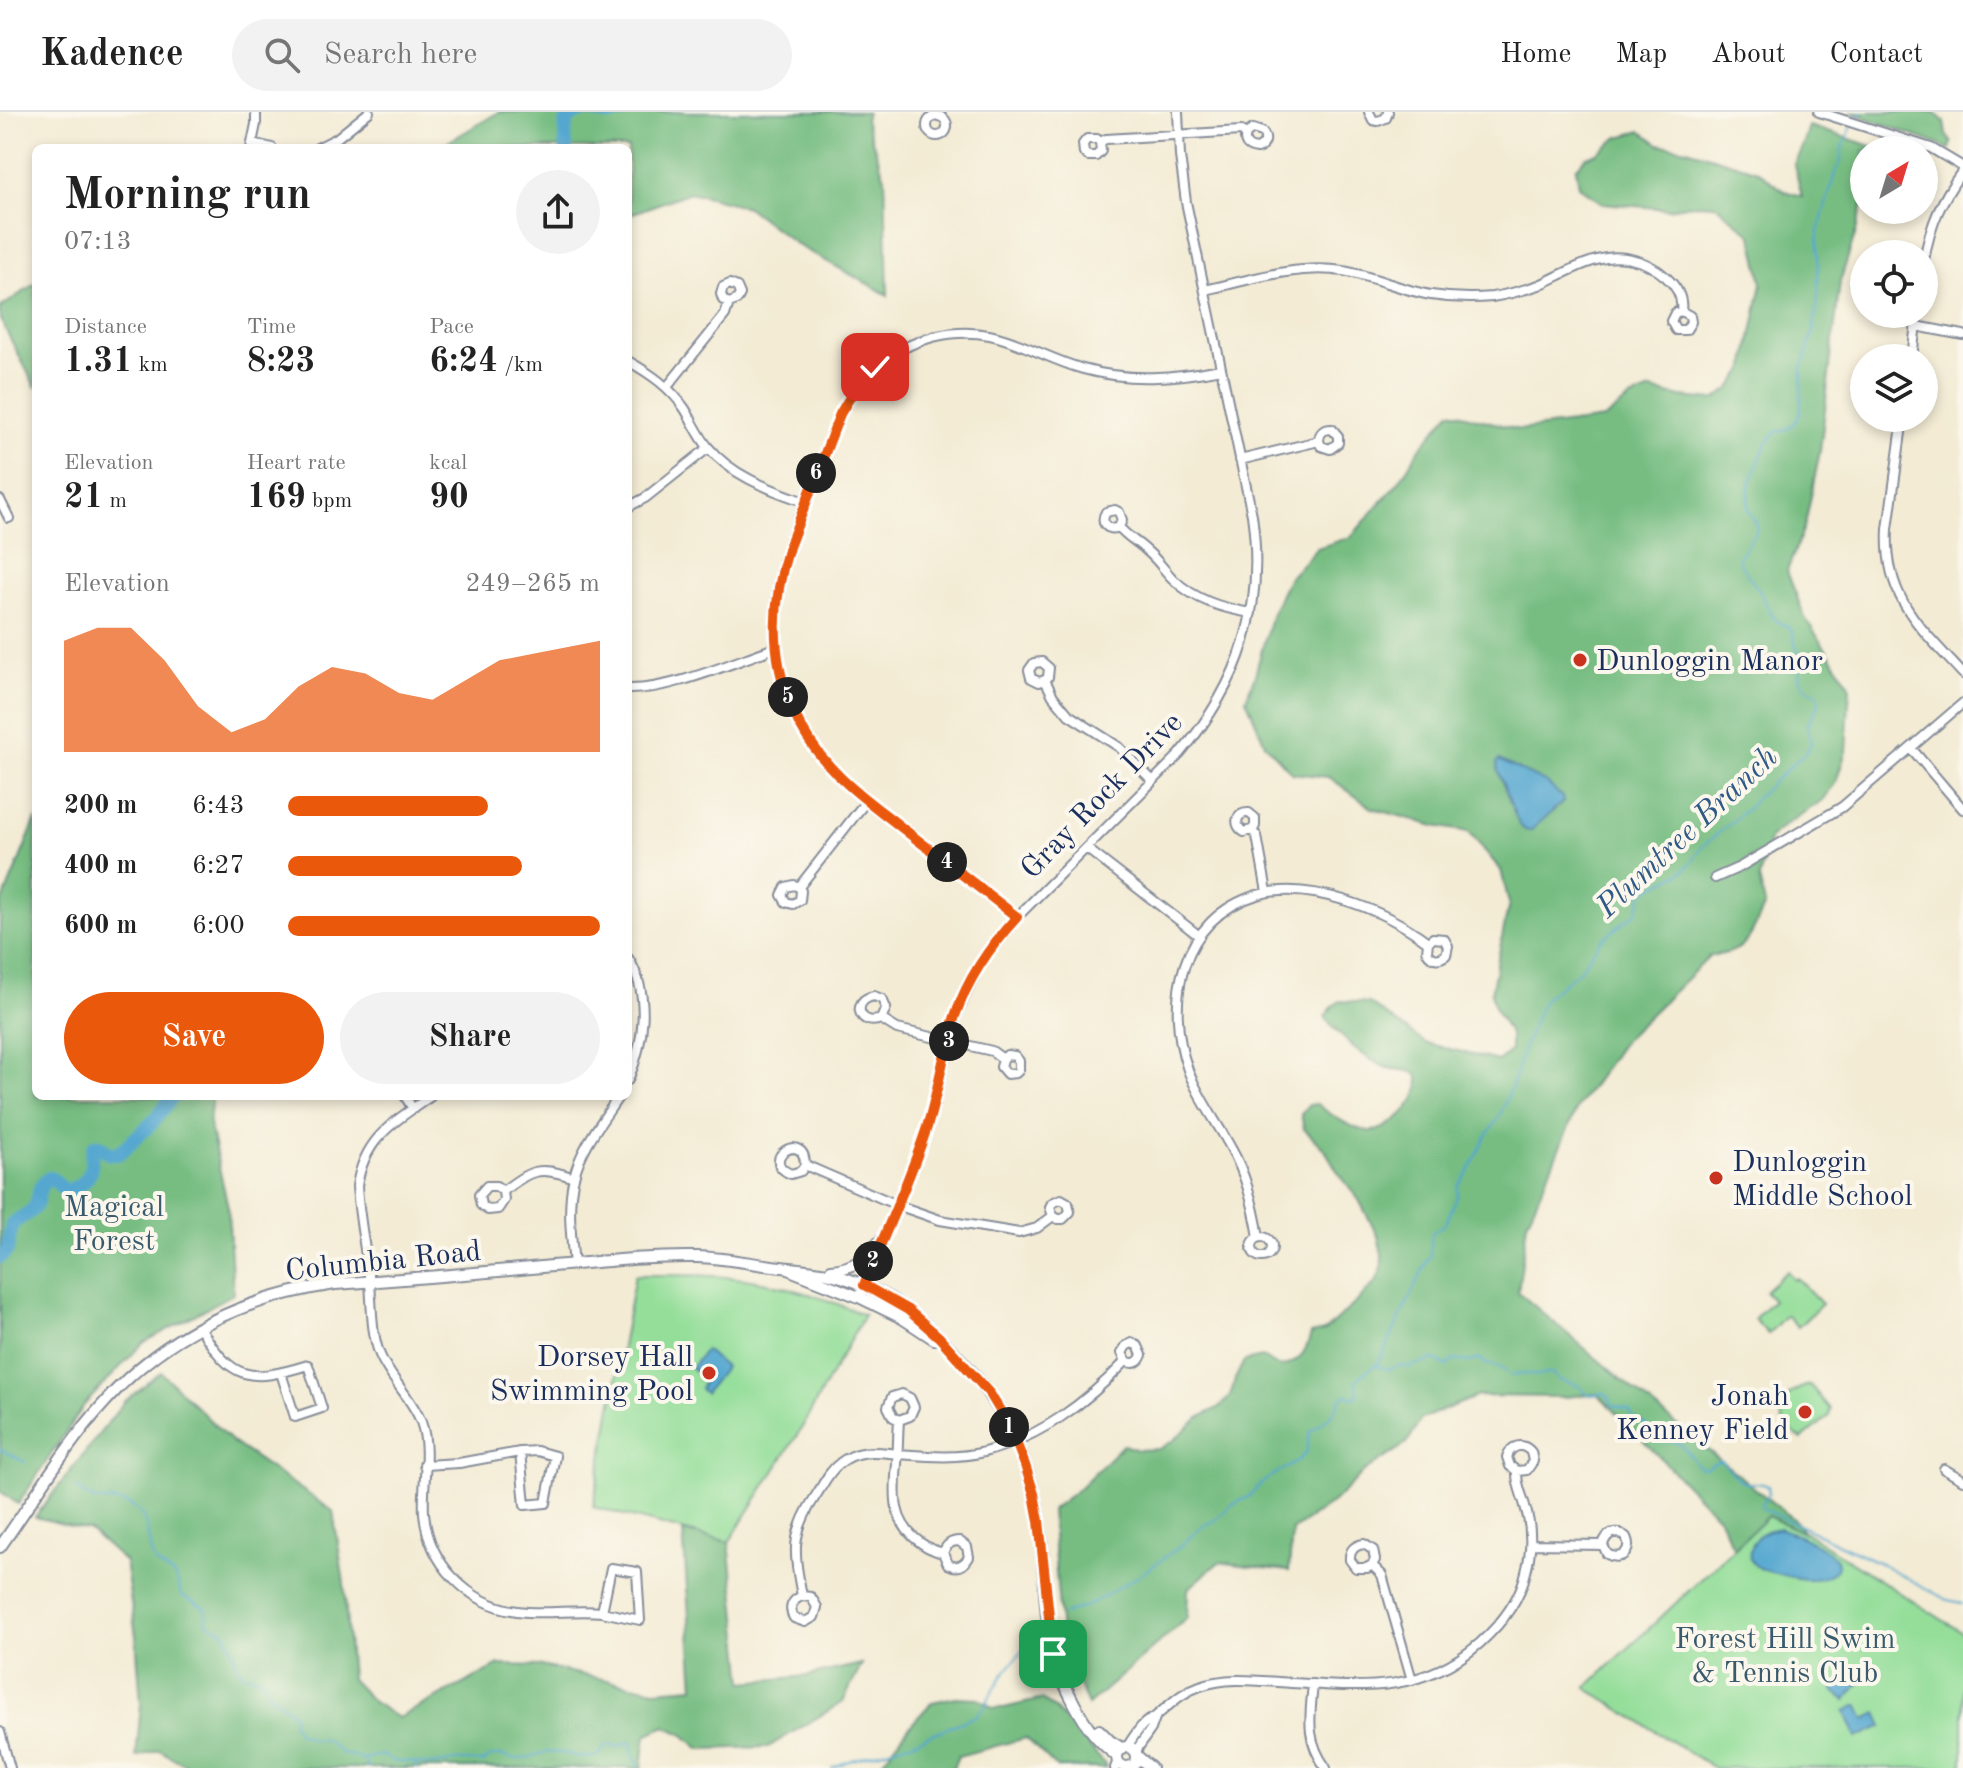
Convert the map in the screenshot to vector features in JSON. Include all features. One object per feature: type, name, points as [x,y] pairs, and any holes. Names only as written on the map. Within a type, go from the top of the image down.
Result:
[{"type":"street","points":[[252,144],[256,112]]},
{"type":"street","points":[[325,144],[369,112]]},
{"type":"street","name":"Gray Rock Drive","points":[[859,1297],[919,1149],[933,1109],[955,1018],[974,975],[988,952],[1017,917],[1195,736],[1220,698],[1240,657],[1251,613],[1257,557],[1252,515],[1186,202],[1178,112]]},
{"type":"street","points":[[1369,112],[1373,120],[1378,121],[1386,118],[1388,112]]},
{"type":"street","points":[[1819,112],[1931,148],[1963,168],[1943,199],[1929,240]]},
{"type":"street","points":[[1100,142],[1114,137],[1178,133],[1235,131],[1246,134]]},
{"type":"street","points":[[1205,290],[1279,273],[1319,269],[1363,275],[1430,295],[1493,297],[1536,286],[1600,259],[1615,257],[1643,263],[1664,276],[1680,297],[1681,311]]},
{"type":"street","points":[[667,387],[725,315],[729,303]]},
{"type":"street","points":[[1926,328],[1963,335]]},
{"type":"street","points":[[1017,917],[840,778],[796,717],[783,683],[775,648],[775,606],[782,568],[805,502],[840,414],[856,387],[886,359],[911,344],[937,336],[964,333],[991,335],[1020,342],[1085,369],[1121,376],[1164,378],[1221,369]]},
{"type":"street","points":[[632,363],[667,387],[708,448],[736,472],[805,502]]},
{"type":"street","points":[[1901,432],[1888,529],[1891,572],[1903,604],[1912,617],[1963,674]]},
{"type":"street","points":[[1240,460],[1319,441]]},
{"type":"street","points":[[632,505],[708,448]]},
{"type":"street","points":[[0,500],[9,518]]},
{"type":"street","points":[[1119,527],[1191,593],[1214,605],[1251,613]]},
{"type":"street","points":[[632,689],[669,683],[775,648]]},
{"type":"street","points":[[1045,680],[1053,696],[1069,715],[1119,747],[1153,781]]},
{"type":"street","points":[[1715,878],[1740,867],[1842,807],[1963,703]]},
{"type":"street","points":[[1911,748],[1963,809]]},
{"type":"street","points":[[799,887],[867,800]]},
{"type":"street","points":[[1252,830],[1259,841],[1267,892]]},
{"type":"street","points":[[1086,848],[1198,935]]},
{"type":"street","points":[[1259,1237],[1252,1201],[1240,1165],[1196,1088],[1180,1038],[1179,989],[1187,958],[1198,935],[1218,915],[1247,898],[1267,892],[1301,892],[1361,905],[1395,920],[1428,942]]},
{"type":"street","points":[[632,966],[643,1001],[639,1042],[632,1066]]},
{"type":"street","points":[[881,1019],[897,1029],[992,1051],[1003,1059]]},
{"type":"street","points":[[407,1100],[413,1109]]},
{"type":"street","points":[[425,1100],[392,1123],[369,1149],[359,1173],[358,1200],[379,1353],[420,1419],[425,1439],[424,1514],[429,1539],[441,1563],[467,1591],[489,1603],[519,1612],[588,1610],[640,1620],[637,1572],[611,1568],[602,1612]]},
{"type":"street","points":[[574,1264],[570,1224],[574,1178],[590,1141],[616,1100]]},
{"type":"street","points":[[805,1165],[931,1218],[1019,1233],[1037,1228],[1053,1216]]},
{"type":"street","points":[[503,1191],[537,1171],[557,1171],[574,1178]]},
{"type":"street","points":[[821,1270],[854,1265],[882,1239]]},
{"type":"street","name":"Columbia Road","points":[[0,1547],[103,1404],[136,1370],[200,1327],[239,1308],[288,1292],[335,1284],[639,1259],[696,1257],[821,1270],[864,1285],[908,1310],[925,1323],[990,1394],[1016,1441],[1034,1494],[1053,1654],[1066,1690],[1077,1709],[1124,1755],[1151,1768]]},
{"type":"street","name":"Columbia Road","points":[[782,1267],[859,1297],[902,1318],[955,1354]]},
{"type":"street","points":[[200,1327],[221,1359],[238,1371],[255,1375],[281,1373],[308,1365],[322,1408],[295,1417],[281,1373]]},
{"type":"street","points":[[802,1596],[795,1549],[797,1535],[807,1510],[834,1468],[853,1455],[875,1451],[964,1455],[981,1453],[1016,1441],[1047,1426],[1089,1398],[1126,1361]]},
{"type":"street","points":[[899,1420],[894,1492],[898,1515],[917,1540],[943,1553]]},
{"type":"street","points":[[424,1465],[459,1463],[520,1452],[537,1451],[555,1456],[546,1503],[525,1505],[520,1452]]},
{"type":"street","points":[[1944,1469],[1963,1480]]},
{"type":"street","points":[[1130,1767],[1136,1762],[1124,1755],[1151,1729],[1165,1707],[1186,1692],[1237,1679],[1390,1685],[1446,1667],[1462,1657],[1490,1634],[1512,1606],[1526,1573],[1531,1544],[1517,1471]]},
{"type":"street","points":[[1531,1544],[1603,1545]]},
{"type":"street","points":[[1372,1565],[1382,1575],[1412,1680]]},
{"type":"street","points":[[1313,1684],[1310,1736],[1312,1746],[1326,1768]]},
{"type":"street","points":[[0,1732],[10,1768]]},
{"type":"green space","points":[[499,112],[867,112],[865,120],[885,178],[888,295],[797,245],[747,207],[690,192],[632,214],[632,144],[445,144]]},
{"type":"green space","points":[[1850,112],[1935,112],[1944,122],[1946,135],[1952,143],[1950,149],[1938,145],[1938,136],[1915,136]]},
{"type":"green space","points":[[1809,126],[1850,139],[1850,224],[1858,224],[1853,240],[1850,240],[1850,251],[1840,282],[1820,451],[1805,525],[1787,571],[1805,618],[1850,685],[1846,751],[1836,782],[1823,800],[1770,837],[1759,878],[1765,905],[1746,941],[1733,951],[1710,956],[1624,1040],[1577,1108],[1527,1222],[1518,1292],[1794,1520],[1804,1533],[1768,1516],[1734,1548],[1719,1518],[1598,1394],[1564,1397],[1478,1396],[1421,1419],[1407,1443],[1364,1472],[1333,1502],[1292,1530],[1289,1571],[1219,1562],[1188,1589],[1187,1618],[1088,1705],[1062,1648],[1051,1510],[1076,1491],[1123,1445],[1138,1450],[1159,1449],[1197,1419],[1219,1407],[1230,1397],[1244,1361],[1262,1357],[1280,1367],[1297,1360],[1311,1334],[1324,1331],[1361,1298],[1376,1282],[1382,1268],[1378,1236],[1359,1200],[1325,1150],[1304,1129],[1301,1114],[1309,1105],[1317,1104],[1347,1124],[1368,1131],[1382,1129],[1397,1119],[1414,1099],[1419,1086],[1417,1074],[1385,1067],[1368,1058],[1344,1038],[1325,1016],[1340,1001],[1369,1003],[1425,1043],[1498,1061],[1510,1051],[1510,1035],[1495,1008],[1491,993],[1509,903],[1501,870],[1469,832],[1372,808],[1329,777],[1292,773],[1265,744],[1246,699],[1272,613],[1288,579],[1317,548],[1351,537],[1398,483],[1420,448],[1451,411],[1519,430],[1604,419],[1631,398],[1651,390],[1714,400],[1731,388],[1745,368],[1762,283],[1752,235],[1716,205],[1698,204],[1668,209],[1602,203],[1579,186],[1576,168],[1586,157],[1619,137],[1641,131],[1659,144],[1687,149],[1758,171],[1784,191],[1802,196],[1794,164]]},
{"type":"green space","points":[[32,286],[32,380],[0,319],[0,308]]},
{"type":"green space","name":"Magical Forest","points":[[32,829],[32,1100],[212,1100],[209,1123],[228,1207],[233,1294],[143,1343],[85,1404],[18,1504],[0,1491],[0,908]]},
{"type":"green space","points":[[1787,1271],[1822,1304],[1798,1327],[1786,1315],[1768,1334],[1754,1319],[1773,1300],[1765,1291]]},
{"type":"green space","points":[[635,1275],[752,1280],[810,1294],[864,1315],[801,1429],[729,1542],[593,1507]]},
{"type":"green space","points":[[161,1372],[232,1442],[333,1511],[344,1583],[351,1679],[373,1702],[398,1718],[499,1665],[541,1666],[655,1690],[694,1687],[683,1531],[729,1542],[744,1682],[807,1676],[862,1664],[843,1702],[768,1747],[700,1749],[684,1735],[665,1726],[646,1735],[642,1768],[191,1768],[159,1750],[136,1757],[141,1704],[136,1636],[125,1562],[90,1531],[35,1517],[124,1402]]},
{"type":"green space","name":"Jonah Kenney Field","points":[[1810,1385],[1830,1409],[1829,1416],[1802,1439],[1785,1425],[1781,1409],[1790,1394]]},
{"type":"green space","name":"Forest Hill Swim & Tennis Club","points":[[1768,1516],[1807,1534],[1963,1633],[1963,1768],[1714,1768],[1586,1688]]},
{"type":"green space","points":[[956,1697],[978,1698],[993,1708],[1042,1699],[1056,1710],[1106,1768],[1057,1768],[1026,1738],[958,1756],[953,1768],[866,1768],[882,1762],[932,1702]]},
{"type":"water","points":[[1499,760],[1547,783],[1562,797],[1563,802],[1530,831],[1519,825],[1498,771]]},
{"type":"water","name":"Dorsey Hall Swimming Pool","points":[[705,1350],[725,1367],[705,1393],[700,1389],[705,1379],[691,1368]]},
{"type":"water","points":[[1779,1528],[1810,1541],[1832,1555],[1837,1567],[1826,1576],[1811,1579],[1758,1568],[1750,1557],[1751,1547],[1762,1534]]},
{"type":"water","points":[[1852,1668],[1864,1678],[1845,1700],[1833,1690]]},
{"type":"water","points":[[1858,1705],[1865,1719],[1877,1713],[1883,1726],[1857,1738],[1845,1711]]},
{"type":"waterway","points":[[566,144],[568,120],[576,113],[583,112]]},
{"type":"waterway","points":[[594,112],[609,115],[624,112]]},
{"type":"waterway","name":"Plumtree Branch","points":[[1855,121],[1861,112]]},
{"type":"waterway","name":"Plumtree Branch","points":[[1064,1614],[1089,1605],[1143,1573],[1230,1506],[1248,1497],[1267,1479],[1298,1461],[1306,1452],[1310,1432],[1333,1414],[1341,1398],[1346,1395],[1355,1398],[1358,1395],[1356,1380],[1380,1360],[1430,1255],[1432,1233],[1445,1224],[1458,1195],[1458,1186],[1498,1119],[1522,1052],[1547,996],[1579,971],[1601,940],[1636,913],[1644,892],[1682,872],[1701,848],[1749,807],[1811,744],[1807,725],[1819,699],[1799,678],[1800,660],[1792,631],[1773,617],[1739,562],[1739,556],[1757,530],[1748,509],[1749,486],[1766,444],[1776,432],[1791,426],[1801,411],[1802,369],[1813,332],[1818,298],[1818,232],[1840,164],[1842,148],[1852,126]]},
{"type":"waterway","points":[[0,1257],[7,1250],[12,1224],[34,1208],[44,1182],[49,1178],[65,1191],[73,1189],[90,1172],[94,1146],[100,1146],[110,1154],[118,1154],[152,1123],[170,1100]]},
{"type":"waterway","points":[[1376,1366],[1390,1369],[1401,1365],[1409,1368],[1432,1359],[1447,1366],[1454,1360],[1469,1362],[1481,1359],[1511,1375],[1552,1373],[1559,1380],[1580,1386],[1587,1394],[1605,1393],[1612,1405],[1629,1410],[1634,1419],[1645,1424],[1656,1442],[1673,1441],[1683,1446],[1701,1468],[1721,1460],[1740,1480],[1768,1486],[1769,1493],[1762,1504],[1766,1510],[1882,1564],[1947,1600],[1963,1603]]},
{"type":"waterway","points":[[0,1449],[25,1462]]},
{"type":"waterway","points":[[77,1488],[96,1500],[122,1502],[137,1509],[145,1521],[154,1560],[175,1577],[181,1595],[205,1608],[207,1623],[224,1632],[242,1674],[260,1678],[272,1697],[290,1710],[298,1733],[312,1739],[326,1740],[341,1753],[363,1759],[381,1755],[396,1762],[413,1762],[417,1768]]},
{"type":"waterway","name":"Plumtree Branch","points":[[832,1768],[913,1742],[976,1716],[1033,1637]]},
{"type":"waterway","name":"Plumtree Branch","points":[[414,1763],[483,1762],[496,1756],[522,1759],[549,1752],[593,1757],[598,1756],[606,1745],[618,1747],[629,1742],[639,1767]]},
{"type":"waterway","points":[[363,1759],[369,1768]]},
{"type":"place","name":"Dunloggin Manor","points":[[1580,660]]},
{"type":"place","name":"Dunloggin Middle School","points":[[1716,1178]]},
{"type":"place","name":"Dorsey Hall Swimming Pool","points":[[709,1373]]},
{"type":"place","name":"Jonah Kenney Field","points":[[1805,1412]]},
{"type":"route","points":[[875,367],[856,387],[840,414],[805,502],[778,587],[775,648],[778,667],[796,717],[840,778],[1017,917],[988,952],[962,999],[924,1137],[864,1285],[925,1323],[977,1378],[1010,1427],[1034,1494],[1053,1654]]}]
